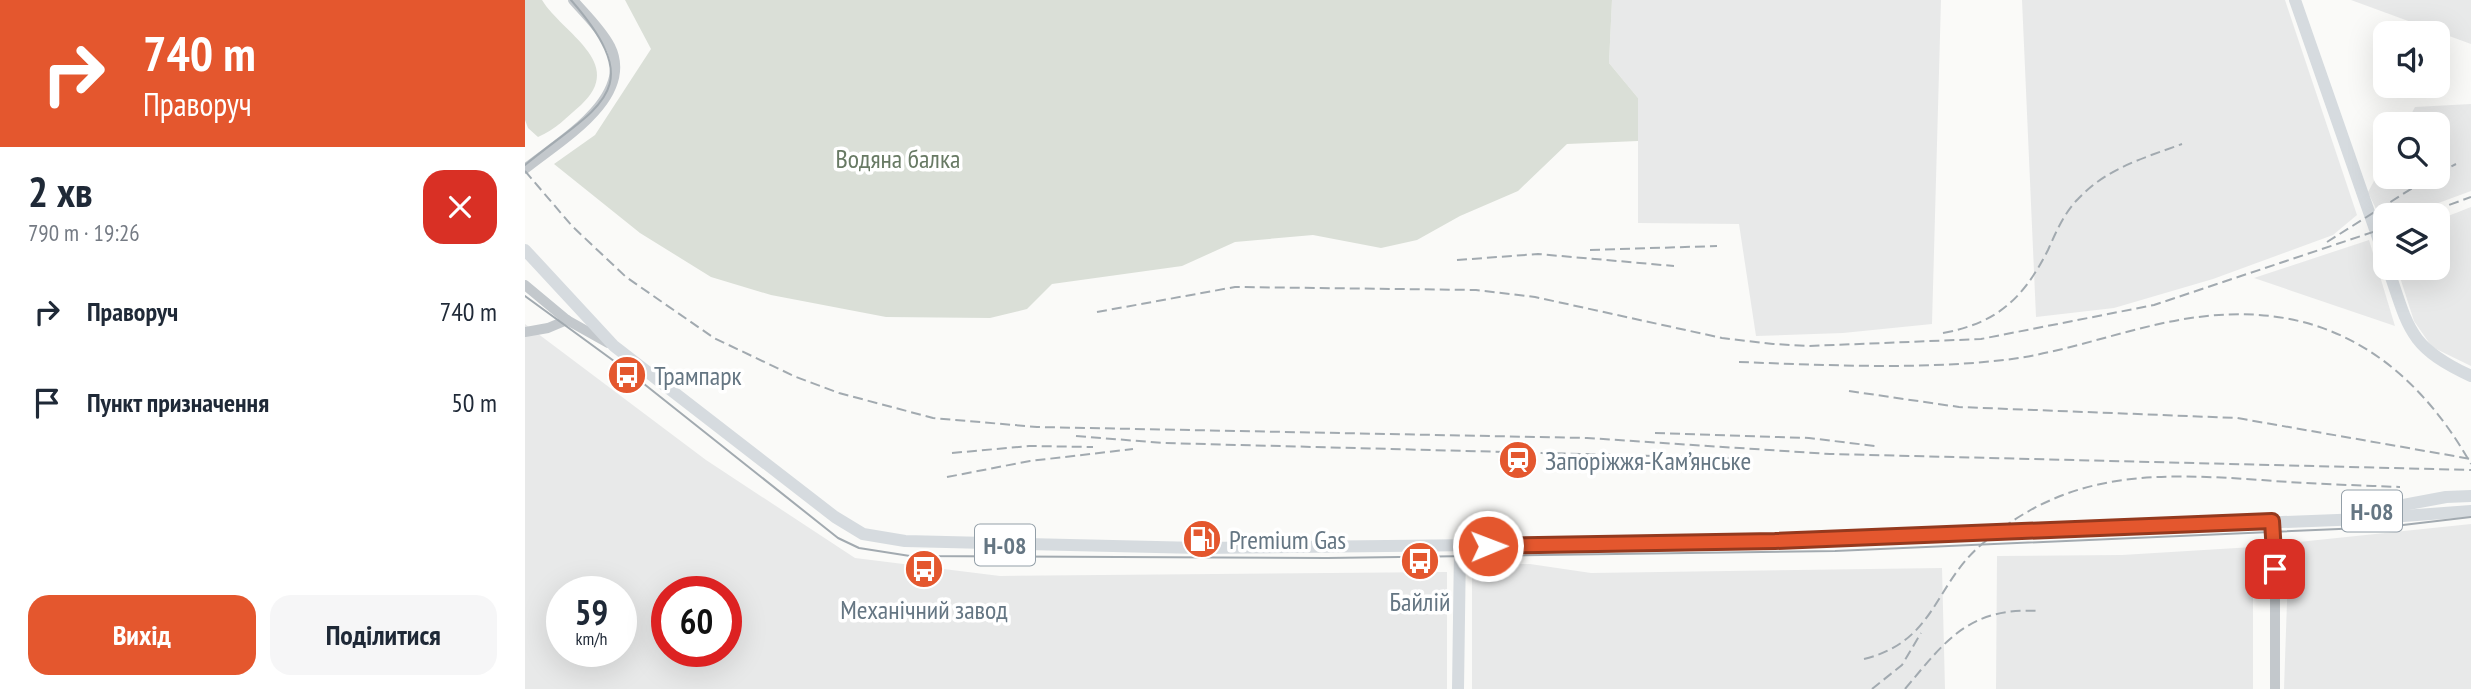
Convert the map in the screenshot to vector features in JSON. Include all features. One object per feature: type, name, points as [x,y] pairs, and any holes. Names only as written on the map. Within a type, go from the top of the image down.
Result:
[{"type":"main road","points":[[2295,0],[2373,224]]},
{"type":"main road","name":"Н-08","points":[[525,250],[614,346],[835,517],[871,536],[932,543],[1065,547],[1460,547],[1763,541],[2363,519],[2471,511]]},
{"type":"main road","points":[[2392,280],[2412,335],[2433,357],[2471,376]]},
{"type":"main road","name":"Н-08","points":[[2272,521],[2364,513],[2447,497],[2471,496]]},
{"type":"main road","points":[[1458,689],[1460,547]]},
{"type":"street","points":[[525,169],[603,104],[614,74],[611,49],[601,32],[573,0]]},
{"type":"street","points":[[525,285],[567,320],[614,346]]},
{"type":"street","points":[[525,332],[548,328],[567,320]]},
{"type":"street","points":[[2272,521],[2275,546],[2275,689]]},
{"type":"shaded area","points":[[1612,0],[1941,0],[1932,324],[1843,333],[1756,336],[1739,224],[1638,223],[1638,98],[1609,63]]},
{"type":"shaded area","points":[[2022,0],[2285,0],[2357,215],[2333,235],[2213,279],[2114,308],[2036,317]]},
{"type":"shaded area","points":[[2351,0],[2471,0],[2471,44],[2450,36],[2450,21],[2408,21]]},
{"type":"shaded area","points":[[2471,104],[2471,191],[2438,203],[2373,203],[2368,192],[2373,183],[2373,189],[2450,189],[2450,112],[2412,112],[2415,107]]},
{"type":"shaded area","points":[[2471,207],[2471,366],[2432,347],[2414,321],[2401,280],[2450,280],[2450,215]]},
{"type":"shaded area","points":[[2369,240],[2373,253],[2373,280],[2381,280],[2395,326],[2254,278]]},
{"type":"shaded area","points":[[525,324],[706,460],[855,558],[1000,576],[1447,572],[1447,689],[525,689]]},
{"type":"shaded area","points":[[2471,524],[2471,689],[2284,689],[2289,543]]},
{"type":"shaded area","points":[[2253,547],[2253,689],[1996,689],[1997,556],[2122,555]]},
{"type":"shaded area","points":[[1472,564],[1530,564],[1591,573],[1942,568],[1945,689],[1472,689]]},
{"type":"green space","points":[[525,0],[542,0],[586,49],[594,62],[597,76],[593,90],[581,105],[555,127],[538,137],[528,128],[525,120]]},
{"type":"green space","name":"Водяна балка","points":[[625,0],[1612,0],[1609,63],[1638,98],[1638,141],[1567,144],[1518,191],[1460,216],[1417,240],[1381,248],[1313,235],[1235,242],[1182,266],[1052,284],[1027,309],[990,318],[886,317],[771,295],[711,277],[640,233],[554,164],[595,135],[651,49]]},
{"type":"tram line","points":[[525,165],[593,111],[605,94],[611,77],[608,56],[595,31],[571,0]]},
{"type":"tram line","points":[[525,296],[629,372],[838,538],[859,548],[910,556],[1327,558],[1835,551],[2386,527],[2471,517]]},
{"type":"railway","points":[[1943,333],[1979,323],[2018,295],[2039,267],[2069,210],[2089,188],[2127,165],[2182,144]]},
{"type":"railway","points":[[2450,167],[2456,164]]},
{"type":"railway","points":[[525,171],[572,226],[626,277],[714,338],[796,377],[839,393],[933,418],[1037,427],[1587,438],[1830,454],[2471,470]]},
{"type":"railway","points":[[2327,242],[2411,189]]},
{"type":"railway","points":[[2450,205],[2471,197]]},
{"type":"railway","points":[[1097,312],[1235,287],[1476,290],[1535,297],[1722,338],[1773,344],[1809,346],[1981,339],[2154,305],[2373,232]]},
{"type":"railway","points":[[1590,250],[1717,246]]},
{"type":"railway","points":[[1457,260],[1538,254],[1674,266]]},
{"type":"railway","points":[[1739,362],[1871,366],[1971,363],[2030,356],[2156,325],[2207,316],[2251,314],[2291,319],[2328,330],[2363,347],[2394,369],[2422,396],[2448,428],[2471,464]]},
{"type":"railway","points":[[1849,391],[1959,407],[2237,418],[2471,459]]},
{"type":"railway","points":[[1655,433],[1809,438],[1875,446]]},
{"type":"railway","points":[[1076,436],[1163,443],[1734,458]]},
{"type":"railway","points":[[952,453],[1029,446],[1093,447]]},
{"type":"railway","points":[[947,477],[1030,461],[1133,449]]},
{"type":"railway","points":[[1864,659],[1888,651],[1920,626],[1953,577],[1982,544],[2015,519],[2048,501],[2081,489],[2115,481],[2185,476],[2400,487]]},
{"type":"railway","points":[[1905,689],[1933,656],[1961,630],[1994,615],[2015,611],[2039,611]]},
{"type":"railway","points":[[1872,689],[1902,665],[1921,633]]},
{"type":"place","name":"Трампарк","points":[[627,375]]},
{"type":"place","name":"Запоріжжя-Кам’янське","points":[[1518,460]]},
{"type":"place","name":"Premium Gas","points":[[1202,539]]},
{"type":"place","name":"Байлій","points":[[1420,561]]},
{"type":"place","name":"Механічний завод","points":[[924,569]]},
{"type":"route","points":[[1488,546],[1874,538],[2272,521],[2275,569]]}]
